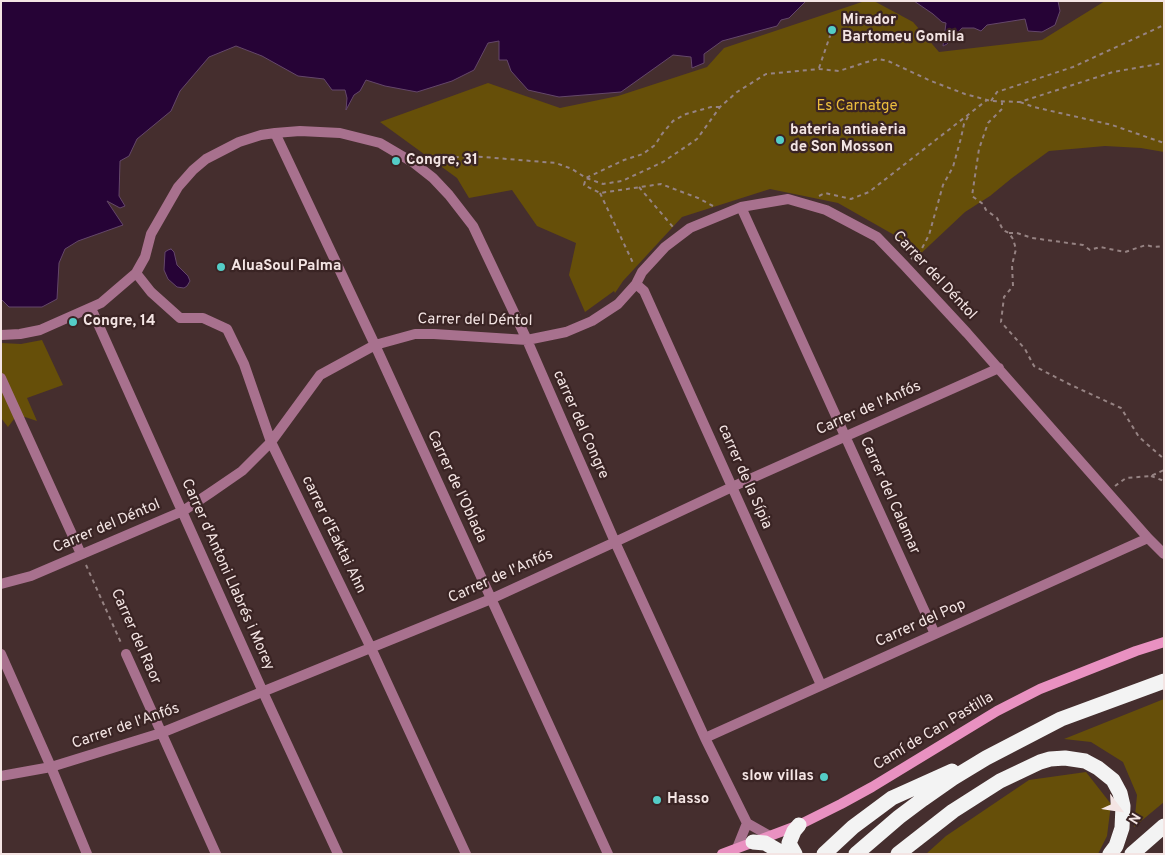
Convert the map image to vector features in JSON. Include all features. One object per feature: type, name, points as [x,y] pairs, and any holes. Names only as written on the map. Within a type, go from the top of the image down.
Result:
[{"type":"highway","points":[[856,854],[923,799],[986,758],[1061,719],[1164,681]]},
{"type":"highway","points":[[824,854],[853,827],[892,798],[928,781],[986,758]]},
{"type":"highway","points":[[898,854],[952,811],[1000,781],[1040,762],[1065,758],[1085,761],[1098,768],[1113,780],[1120,793],[1123,806],[1122,828],[1116,846],[1110,854]]},
{"type":"highway","points":[[796,854],[789,843],[799,825]]},
{"type":"highway","points":[[1132,854],[1164,826]]},
{"type":"highway","points":[[753,842],[765,843],[784,854]]},
{"type":"street","name":"carrer del Congre","points":[[136,273],[145,257],[152,234],[178,187],[206,159],[239,142],[275,133],[300,131],[340,133],[380,143],[419,166],[433,178],[473,226],[527,340],[615,542],[705,738],[747,823]]},
{"type":"street","name":"Carrer de l'Oblada","points":[[275,133],[375,345],[608,854]]},
{"type":"street","name":"Carrer del Déntol","points":[[1,584],[32,576],[183,511],[242,471],[271,442],[320,375],[375,345],[415,334],[527,340],[566,332],[592,320],[618,304],[636,284],[642,272],[665,247],[690,228],[741,207],[788,199],[826,210],[876,237],[904,264],[999,368],[1164,554]]},
{"type":"street","name":"Carrer del Calamar","points":[[741,207],[935,634]]},
{"type":"street","points":[[1,335],[40,330],[91,308],[101,303],[136,273]]},
{"type":"street","name":"carrer d'Eaktai Ahn","points":[[136,273],[151,292],[180,318],[203,318],[227,329],[244,364],[271,442],[371,648],[466,854]]},
{"type":"street","name":"carrer de la Sípia","points":[[636,284],[644,291],[821,685]]},
{"type":"street","name":"Carrer d'Antoni Llabrés i Morey","points":[[91,308],[263,692],[338,854]]},
{"type":"street","name":"Carrer de l'Anfós","points":[[1,776],[51,768],[161,733],[491,599],[732,487],[999,368]]},
{"type":"street","points":[[1,378],[81,554]]},
{"type":"street","name":"Carrer del Pop","points":[[705,738],[1148,538]]},
{"type":"street","name":"Camí de Can Pastilla","points":[[722,854],[799,825],[841,804],[997,711],[1048,686],[1164,642]]},
{"type":"street","points":[[1,654],[87,854]]},
{"type":"street","name":"Carrer del Raor","points":[[126,654],[216,854]]},
{"type":"street","points":[[737,848],[747,823],[770,836]]},
{"type":"path","points":[[991,101],[996,92],[1073,67],[1164,24]]},
{"type":"path","points":[[819,69],[832,30]]},
{"type":"path","points":[[426,161],[431,165],[436,160],[471,156],[556,163],[603,184],[622,181],[663,162],[697,139],[720,107],[737,92],[766,74],[819,69],[839,72],[878,59],[888,61],[965,94],[991,101],[1020,102],[1112,126],[1164,143]]},
{"type":"path","points":[[1020,102],[1113,72],[1164,63]]},
{"type":"path","points":[[806,204],[825,193],[851,199],[869,192],[987,100]]},
{"type":"path","points":[[1002,101],[1002,109],[988,123],[979,149],[972,196],[997,218],[1003,230],[1032,238],[1083,245],[1090,250],[1100,247],[1125,252],[1146,245],[1154,247],[1164,246]]},
{"type":"path","points":[[586,178],[624,160],[643,154],[655,145],[673,121],[686,114],[720,107]]},
{"type":"path","points":[[904,264],[920,252],[929,234],[943,185],[953,167],[964,124],[971,114]]},
{"type":"path","points":[[586,178],[584,186],[600,193],[661,184],[698,198],[726,213]]},
{"type":"path","points":[[639,187],[680,235]]},
{"type":"path","points":[[600,193],[633,265],[642,272]]},
{"type":"path","points":[[1009,233],[1016,249],[1012,264],[1013,286],[1004,297],[1002,322],[1024,349],[1034,366],[1121,408],[1140,437],[1164,459]]},
{"type":"path","points":[[1108,492],[1126,478],[1151,476],[1164,470]]},
{"type":"path","points":[[1151,476],[1164,481]]},
{"type":"path","name":"Carrer del Raor","points":[[81,554],[126,654]]},
{"type":"green space","name":"Es Carnatge","points":[[865,1],[874,1],[913,22],[939,52],[1042,40],[1105,1],[1164,1],[1164,152],[1141,148],[1105,146],[1049,151],[990,196],[965,212],[915,259],[896,236],[838,203],[770,189],[682,217],[623,281],[615,293],[614,291],[585,312],[569,275],[576,243],[537,226],[512,190],[469,198],[457,178],[380,122],[488,83],[560,108],[618,96],[707,67],[724,48]]},
{"type":"green space","points":[[42,340],[63,385],[27,398],[37,421],[25,417],[14,419],[8,427],[1,418],[1,343],[21,344]]},
{"type":"green space","points":[[1164,699],[1164,802],[1134,827],[1137,795],[1123,762],[1091,742],[1064,739]]},
{"type":"green space","points":[[1086,772],[1111,804],[1107,836],[1098,854],[926,854],[946,836],[1029,780]]},
{"type":"shaded area","points":[[1,1],[806,1],[789,18],[781,20],[777,26],[722,41],[704,54],[704,63],[692,68],[691,57],[673,55],[621,92],[559,97],[528,90],[511,71],[507,60],[499,60],[499,41],[488,43],[474,70],[452,81],[417,92],[366,80],[360,91],[354,95],[346,110],[347,98],[345,90],[332,90],[324,79],[298,76],[262,56],[236,46],[209,57],[180,91],[171,111],[137,139],[129,156],[120,161],[119,196],[125,206],[120,208],[107,201],[123,225],[78,241],[65,249],[59,263],[57,299],[42,307],[9,307],[1,299]]},
{"type":"shaded area","points":[[914,1],[1058,1],[1060,11],[1055,25],[1042,32],[1028,31],[1025,19],[987,25],[981,31],[974,28],[962,28],[943,46],[946,23]]},
{"type":"shaded area","points":[[171,249],[174,252],[177,265],[188,276],[190,281],[184,288],[177,287],[168,279],[164,270],[165,252]]},
{"type":"place","name":"Mirador Bartomeu Gomila","points":[[832,30]]},
{"type":"place","name":"bateria antiaèria de Son Mosson","points":[[780,140]]},
{"type":"place","name":"Congre, 31","points":[[396,161]]},
{"type":"place","name":"AluaSoul Palma","points":[[221,267]]},
{"type":"place","name":"Congre, 14","points":[[73,322]]},
{"type":"place","name":"slow villas","points":[[824,777]]},
{"type":"place","name":"Hasso","points":[[657,800]]}]
